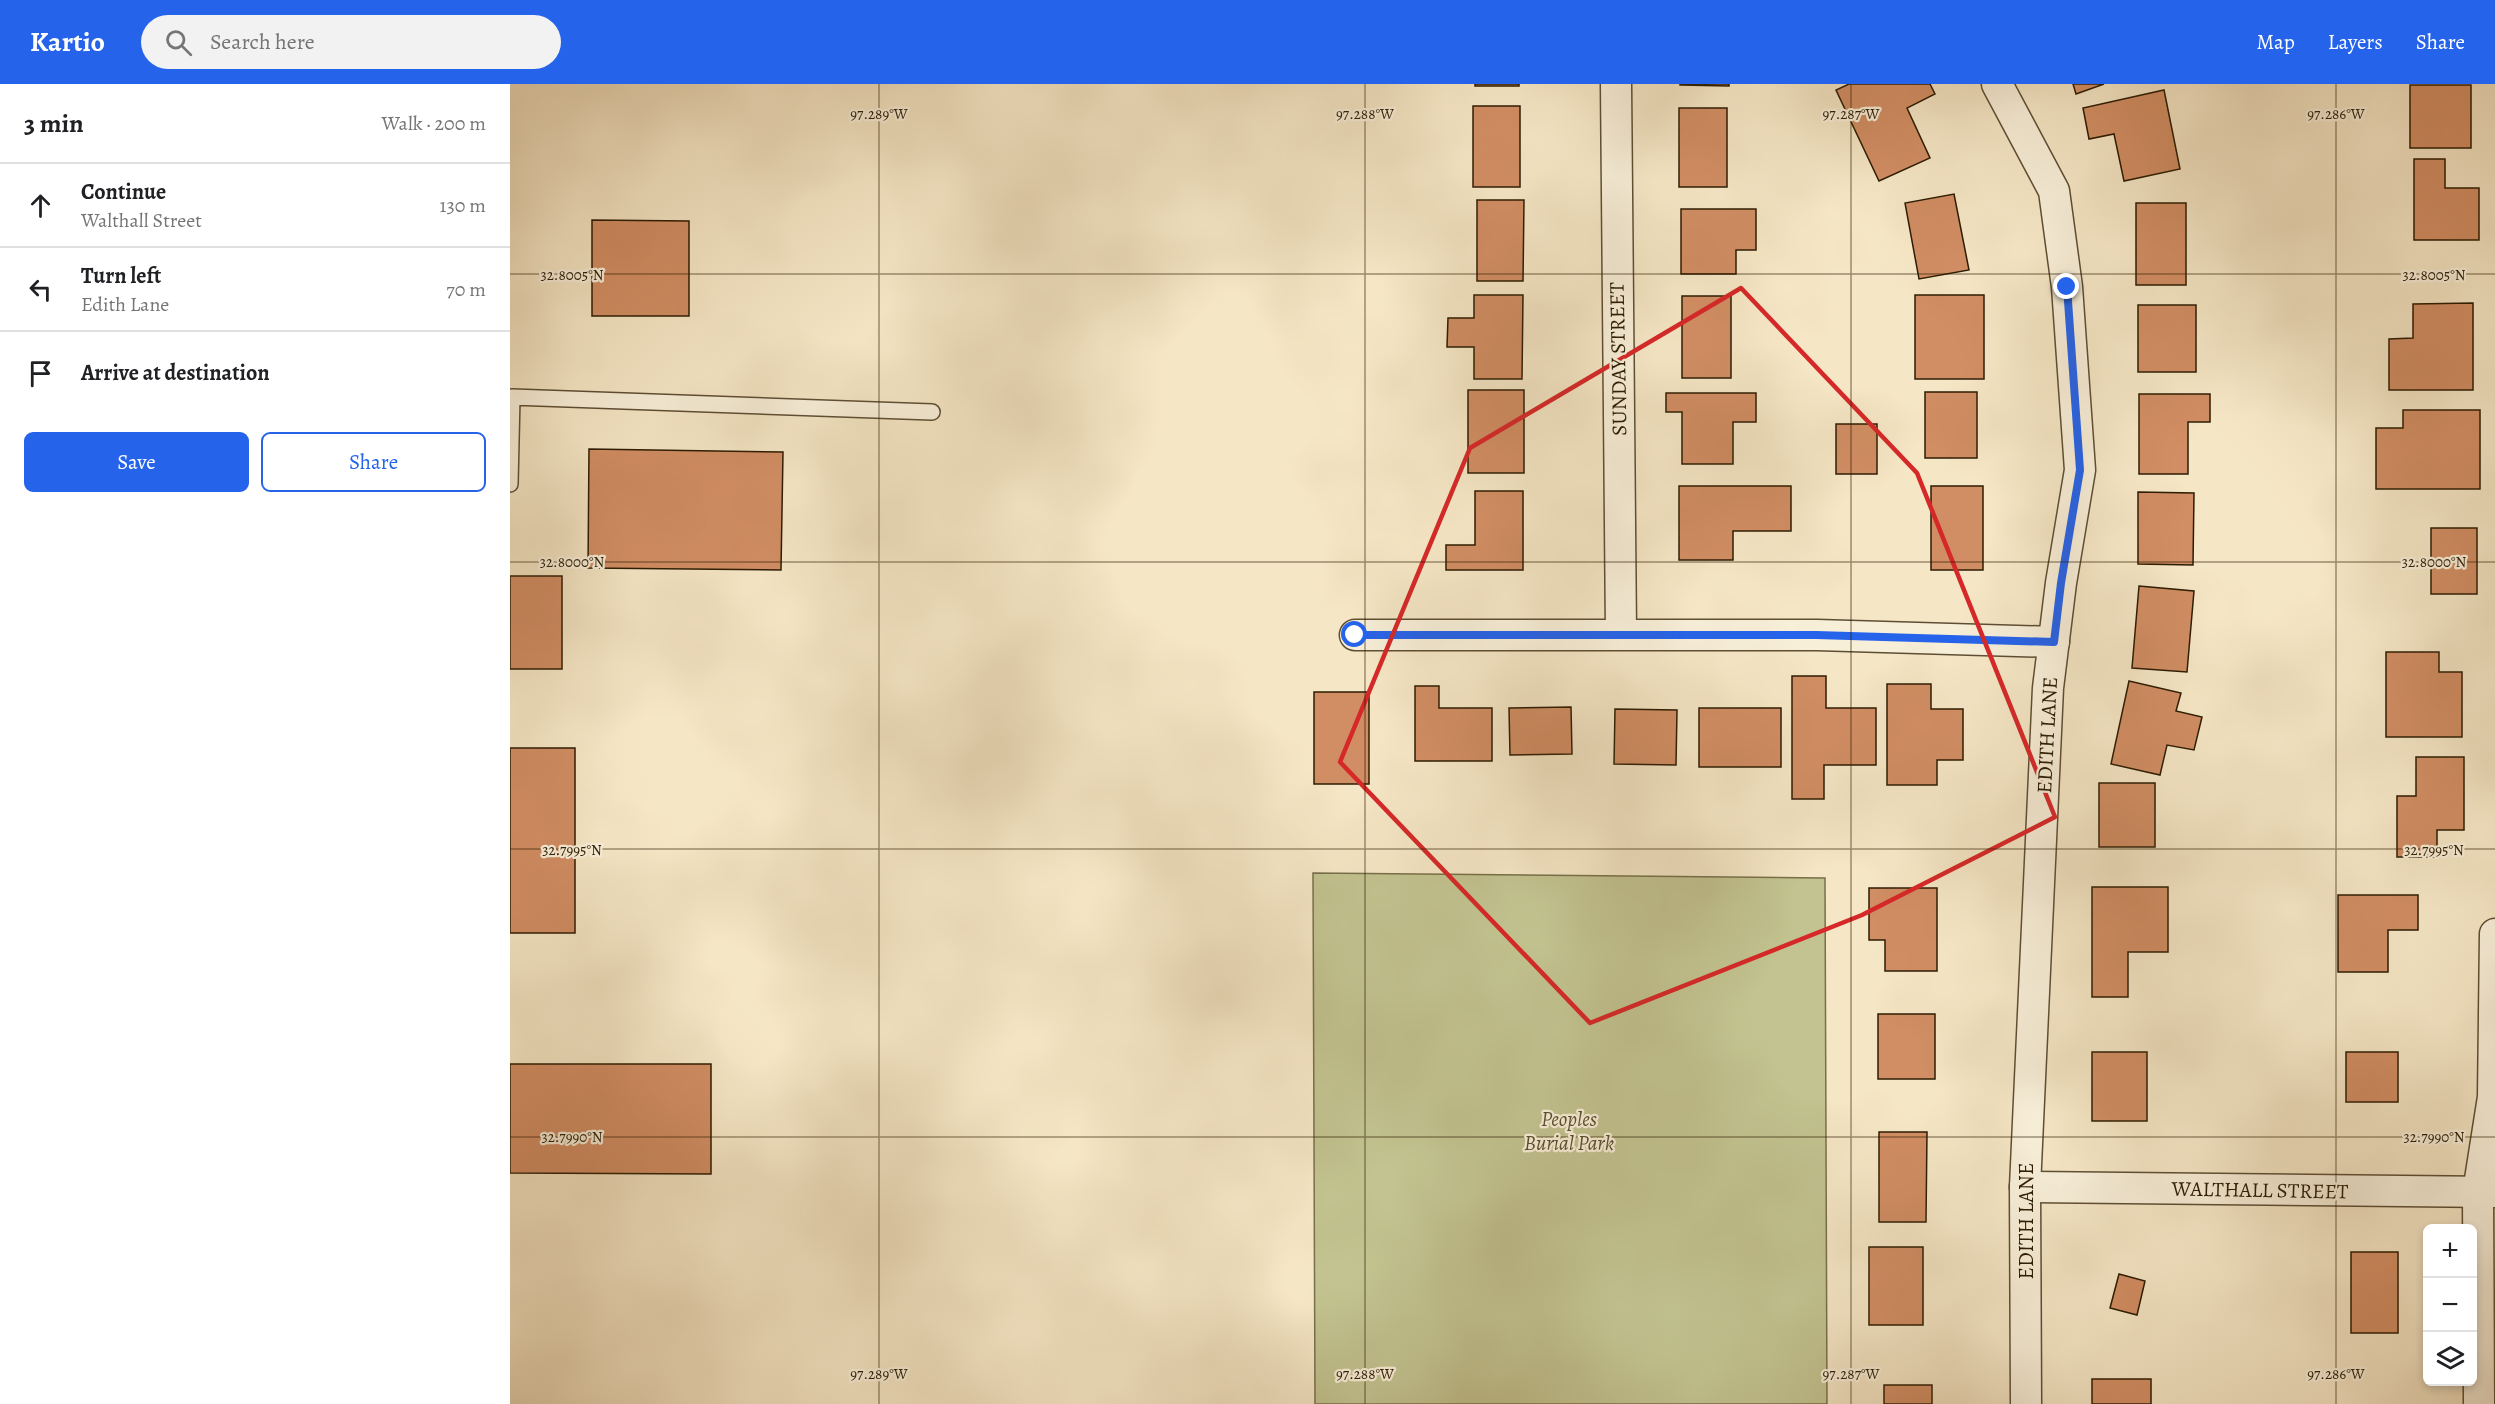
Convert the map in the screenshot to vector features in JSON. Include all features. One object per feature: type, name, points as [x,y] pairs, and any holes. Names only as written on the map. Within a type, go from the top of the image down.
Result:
[{"type":"street","name":"SUNDAY STREET","points":[[1616,84],[1621,634]]},
{"type":"street","name":"EDITH LANE","points":[[1997,84],[2054,191],[2067,287],[2080,470],[2061,583],[2048,688],[2025,1187],[2026,1404]]},
{"type":"street","points":[[1355,635],[1621,634],[2054,642]]},
{"type":"street","points":[[2479,1404],[2486,1192],[2493,1097],[2495,934]]},
{"type":"street","name":"WALTHALL STREET","points":[[2025,1187],[2486,1192]]},
{"type":"lane","points":[[510,484],[512,397],[932,412]]},
{"type":"highlighted area","points":[[1741,288],[1917,473],[2055,817],[1862,915],[1590,1023],[1340,762],[1470,448]]},
{"type":"green space","name":"Peoples Burial Park","points":[[1313,873],[1825,878],[1827,1404],[1315,1404]]},
{"type":"building","points":[[1475,84],[1519,84],[1519,86],[1475,86]]},
{"type":"building","points":[[1729,84],[1729,86],[1680,85]]},
{"type":"building","points":[[1849,84],[1930,84],[1935,94],[1907,108],[1930,158],[1879,181],[1836,90]]},
{"type":"building","points":[[2073,84],[2104,84],[2076,94]]},
{"type":"building","points":[[2410,85],[2471,85],[2471,148],[2410,148]]},
{"type":"building","points":[[2164,90],[2180,169],[2124,181],[2114,134],[2089,139],[2083,108]]},
{"type":"building","points":[[1473,106],[1520,106],[1520,187],[1473,187]]},
{"type":"building","points":[[1679,108],[1727,108],[1727,187],[1679,187]]},
{"type":"building","points":[[2414,159],[2445,159],[2445,188],[2479,188],[2479,240],[2414,240]]},
{"type":"building","points":[[1954,194],[1969,270],[1919,279],[1905,203]]},
{"type":"building","points":[[1477,200],[1524,200],[1523,281],[1477,281]]},
{"type":"building","points":[[2136,203],[2186,203],[2186,285],[2136,285]]},
{"type":"building","points":[[1681,209],[1756,209],[1756,250],[1736,250],[1736,274],[1681,274]]},
{"type":"building","points":[[592,220],[689,221],[689,316],[592,316]]},
{"type":"building","points":[[1474,295],[1523,295],[1522,379],[1474,379],[1474,347],[1447,347],[1448,318],[1474,318]]},
{"type":"building","points":[[1915,295],[1984,295],[1984,379],[1915,379]]},
{"type":"building","points":[[1682,296],[1731,296],[1731,378],[1682,378]]},
{"type":"building","points":[[2473,303],[2473,390],[2389,390],[2389,339],[2413,338],[2413,304]]},
{"type":"building","points":[[2138,305],[2196,305],[2196,372],[2138,372]]},
{"type":"building","points":[[1468,390],[1524,390],[1524,473],[1468,473]]},
{"type":"building","points":[[1925,392],[1977,392],[1977,458],[1925,458]]},
{"type":"building","points":[[1666,393],[1756,393],[1756,422],[1733,422],[1733,464],[1682,464],[1682,412],[1666,412]]},
{"type":"building","points":[[2139,394],[2210,394],[2210,422],[2188,422],[2188,474],[2139,474]]},
{"type":"building","points":[[2403,410],[2480,410],[2480,489],[2376,489],[2376,428],[2403,428]]},
{"type":"building","points":[[1836,424],[1877,424],[1877,474],[1836,474]]},
{"type":"building","points":[[589,449],[783,452],[781,570],[588,568]]},
{"type":"building","points":[[1679,486],[1791,486],[1791,531],[1733,531],[1733,560],[1679,560]]},
{"type":"building","points":[[1931,486],[1983,486],[1983,570],[1931,570]]},
{"type":"building","points":[[1475,491],[1523,491],[1523,570],[1446,570],[1446,545],[1475,545]]},
{"type":"building","points":[[2138,492],[2194,493],[2193,565],[2138,564]]},
{"type":"building","points":[[2431,528],[2477,528],[2477,594],[2431,594]]},
{"type":"building","points":[[510,576],[562,576],[562,669],[510,669]]},
{"type":"building","points":[[2139,586],[2194,591],[2187,672],[2132,668]]},
{"type":"building","points":[[2386,652],[2439,652],[2439,672],[2462,672],[2462,737],[2386,737]]},
{"type":"building","points":[[1792,676],[1826,676],[1826,708],[1876,708],[1876,765],[1824,765],[1824,799],[1792,799]]},
{"type":"building","points":[[2129,681],[2181,693],[2176,711],[2202,717],[2194,750],[2167,745],[2160,775],[2111,764]]},
{"type":"building","points":[[1887,684],[1931,684],[1931,709],[1963,709],[1963,760],[1937,760],[1937,785],[1887,785]]},
{"type":"building","points":[[1415,686],[1439,686],[1439,708],[1492,708],[1492,761],[1415,761]]},
{"type":"building","points":[[1314,692],[1369,692],[1369,784],[1314,784]]},
{"type":"building","points":[[1571,707],[1572,754],[1510,755],[1509,708]]},
{"type":"building","points":[[1699,708],[1781,708],[1781,767],[1699,767]]},
{"type":"building","points":[[1615,709],[1677,710],[1676,765],[1614,764]]},
{"type":"building","points":[[510,748],[575,748],[575,933],[510,933]]},
{"type":"building","points":[[2416,757],[2464,757],[2464,830],[2437,830],[2437,857],[2397,857],[2397,796],[2416,796]]},
{"type":"building","points":[[2099,783],[2155,783],[2155,847],[2099,847]]},
{"type":"building","points":[[2092,887],[2168,887],[2168,952],[2128,952],[2128,997],[2092,997]]},
{"type":"building","points":[[1869,888],[1937,888],[1937,971],[1885,971],[1885,940],[1869,940]]},
{"type":"building","points":[[2338,895],[2418,895],[2418,930],[2388,930],[2388,972],[2338,972]]},
{"type":"building","points":[[1878,1014],[1935,1014],[1935,1079],[1878,1079]]},
{"type":"building","points":[[2092,1052],[2147,1052],[2147,1121],[2092,1121]]},
{"type":"building","points":[[2346,1052],[2398,1052],[2398,1102],[2346,1102]]},
{"type":"building","points":[[510,1064],[711,1064],[711,1174],[510,1173]]},
{"type":"building","points":[[1879,1132],[1927,1132],[1926,1222],[1879,1222]]},
{"type":"building","points":[[1869,1247],[1923,1247],[1923,1325],[1869,1325]]},
{"type":"building","points":[[2351,1252],[2398,1252],[2398,1333],[2351,1333]]},
{"type":"building","points":[[2119,1274],[2145,1281],[2137,1315],[2110,1308]]},
{"type":"building","points":[[2092,1379],[2151,1379],[2151,1404],[2092,1404]]},
{"type":"building","points":[[1884,1385],[1932,1385],[1932,1404],[1884,1404]]},
{"type":"route","points":[[1355,635],[1816,635],[2054,642],[2061,583],[2080,470],[2067,287]]}]
